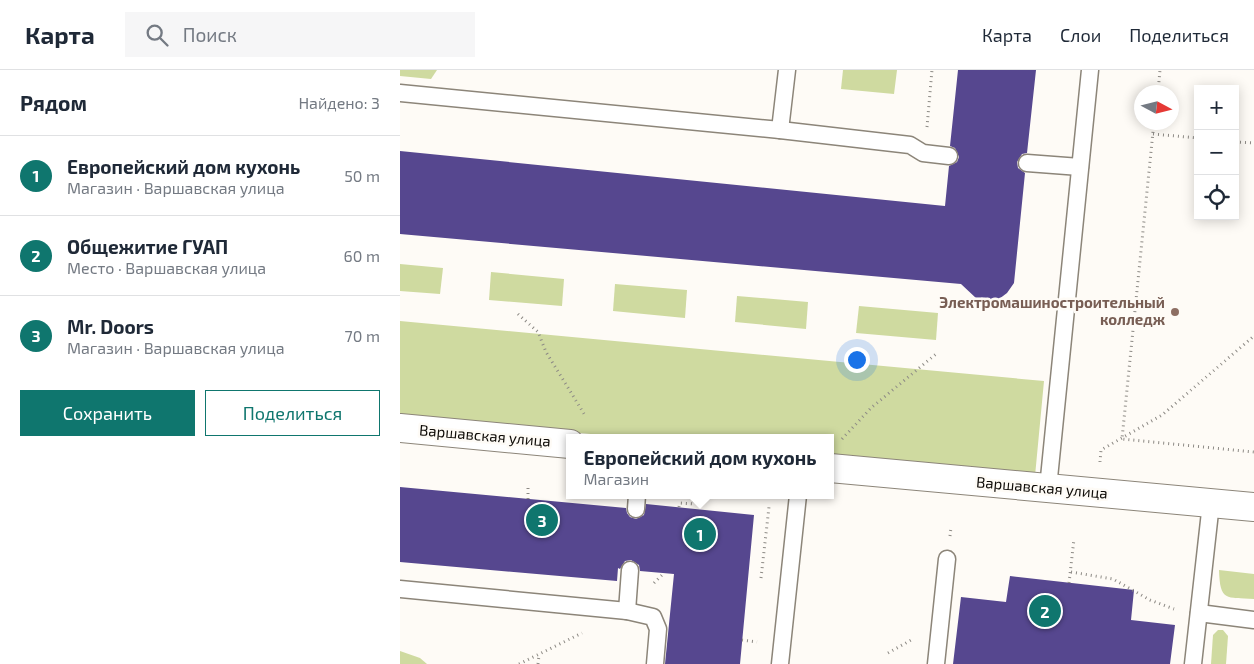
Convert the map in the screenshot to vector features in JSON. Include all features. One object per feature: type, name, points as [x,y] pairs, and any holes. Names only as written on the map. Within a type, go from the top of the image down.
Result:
[{"type":"street","name":"Варшавская улица","points":[[400,428],[566,444]]},
{"type":"street","name":"Варшавская улица","points":[[834,468],[1254,507]]},
{"type":"lane","points":[[780,130],[787,70]]},
{"type":"lane","points":[[1048,488],[1090,70]]},
{"type":"lane","points":[[400,93],[780,130],[910,145],[923,153],[949,156]]},
{"type":"lane","points":[[1026,163],[1080,167]]},
{"type":"lane","points":[[780,664],[798,499]]},
{"type":"lane","points":[[1194,664],[1211,503]]},
{"type":"lane","points":[[936,664],[947,559]]},
{"type":"lane","points":[[627,610],[630,570]]},
{"type":"lane","points":[[400,589],[627,610],[653,617],[658,629],[655,664]]},
{"type":"lane","points":[[1199,615],[1254,620]]},
{"type":"path","points":[[910,145],[927,133],[932,70]]},
{"type":"path","points":[[1159,85],[1160,70]]},
{"type":"path","points":[[1122,439],[1153,130]]},
{"type":"path","points":[[1153,134],[1194,138]]},
{"type":"path","points":[[1239,142],[1254,144]]},
{"type":"path","points":[[518,314],[538,332],[546,352],[589,422]]},
{"type":"path","points":[[1100,463],[1101,450],[1162,415],[1254,336]]},
{"type":"path","points":[[841,440],[871,408],[936,354]]},
{"type":"path","points":[[1122,439],[1254,452]]},
{"type":"path","points":[[528,488],[528,499]]},
{"type":"path","points":[[679,507],[680,503],[694,504],[694,500]]},
{"type":"path","points":[[1069,583],[1074,539]]},
{"type":"path","points":[[1070,572],[1113,578],[1150,600],[1199,615]]},
{"type":"path","points":[[519,664],[583,632]]},
{"type":"path","points":[[538,664],[539,654]]},
{"type":"green space","points":[[400,70],[437,70],[431,79],[400,76]]},
{"type":"green space","points":[[843,70],[897,70],[894,94],[841,89]]},
{"type":"green space","points":[[400,264],[443,268],[440,294],[400,291]]},
{"type":"green space","points":[[491,272],[564,279],[562,306],[489,300]]},
{"type":"green space","points":[[615,284],[687,290],[685,318],[613,311]]},
{"type":"green space","points":[[737,296],[808,302],[806,329],[735,322]]},
{"type":"green space","points":[[859,306],[938,313],[936,340],[856,333]]},
{"type":"green space","points":[[400,321],[1044,381],[1035,476],[834,456],[834,434],[591,434],[400,416]]},
{"type":"green space","points":[[1219,570],[1254,574],[1254,599],[1226,596],[1221,588]]},
{"type":"green space","points":[[1218,630],[1223,630],[1228,636],[1226,664],[1211,664],[1213,635]]},
{"type":"green space","points":[[400,651],[420,658],[427,664],[400,664]]},
{"type":"building","points":[[958,70],[1036,70],[1027,153],[1022,154],[1017,162],[1018,168],[1025,173],[1014,283],[1007,293],[999,299],[989,302],[977,299],[961,284],[400,234],[400,151],[945,206],[949,166],[957,162],[959,157],[955,148],[950,146]]},
{"type":"building","points":[[400,487],[626,508],[630,517],[636,519],[644,515],[646,504],[754,515],[740,664],[665,664],[674,574],[640,571],[639,565],[631,560],[625,561],[620,569],[618,568],[617,581],[400,562]]},
{"type":"building","points":[[1010,576],[1134,590],[1131,620],[1175,625],[1170,664],[953,664],[961,597],[1006,602]]},
{"type":"place","name":"Электромашиностроительный колледж","points":[[1175,312]]},
{"type":"place","name":"Mr. Doors","points":[[542,520]]},
{"type":"place","name":"Европейский дом кухонь","points":[[700,534]]},
{"type":"place","name":"Общежитие ГУАП","points":[[1045,611]]}]
